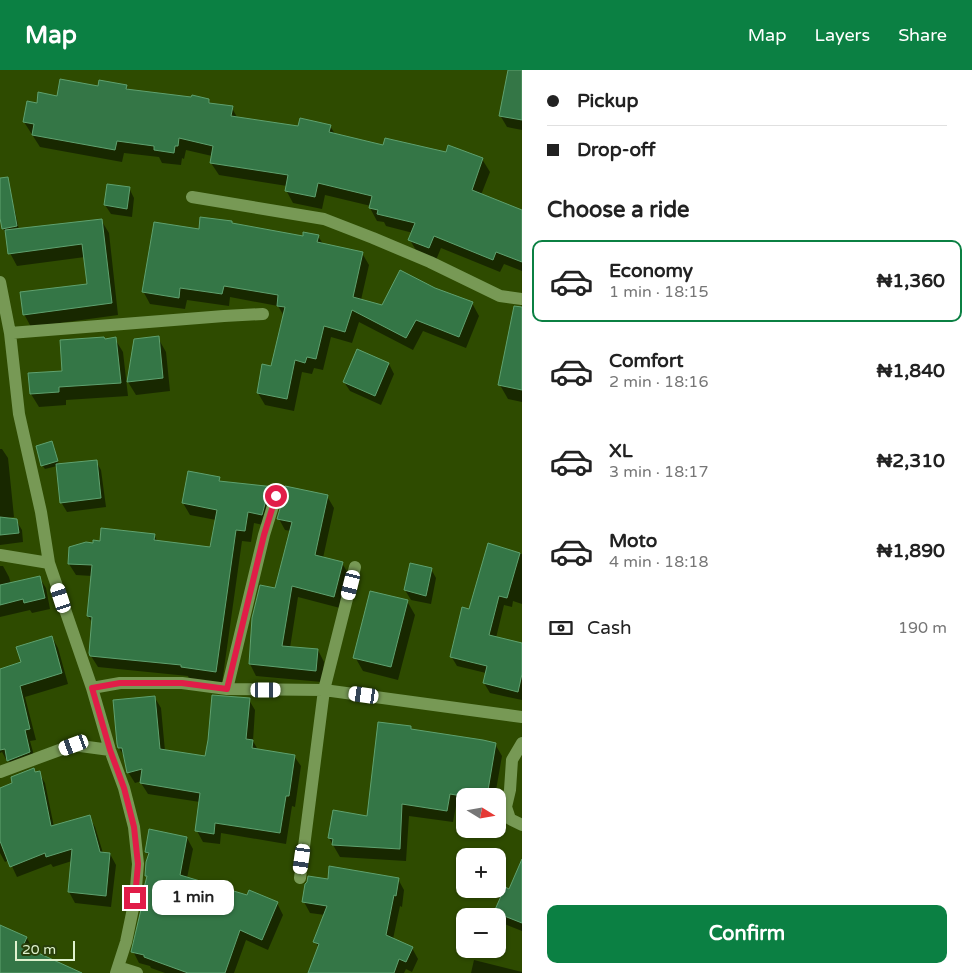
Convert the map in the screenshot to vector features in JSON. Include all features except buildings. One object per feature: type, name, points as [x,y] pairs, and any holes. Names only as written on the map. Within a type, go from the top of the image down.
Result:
[{"type":"street","points":[[192,197],[324,219],[430,262],[500,296],[522,299]]},
{"type":"street","points":[[0,282],[10,333],[20,414],[41,512],[49,563],[92,688],[110,750],[124,788],[134,827],[138,864],[135,898],[126,942],[117,970],[136,973]]},
{"type":"street","points":[[10,333],[215,316],[263,314]]},
{"type":"street","points":[[227,689],[264,535],[276,496]]},
{"type":"street","points":[[0,555],[49,563]]},
{"type":"street","points":[[300,878],[324,690],[356,567]]},
{"type":"street","points":[[92,688],[120,683],[182,683],[227,689],[324,690],[522,717]]},
{"type":"street","points":[[522,743],[512,760],[510,790],[506,807],[510,819],[522,826]]},
{"type":"street","points":[[0,772],[74,745],[110,750]]},
{"type":"route","points":[[135,898],[138,864],[134,827],[124,788],[110,750],[92,688],[120,683],[182,683],[227,689],[264,535],[276,496]]}]
